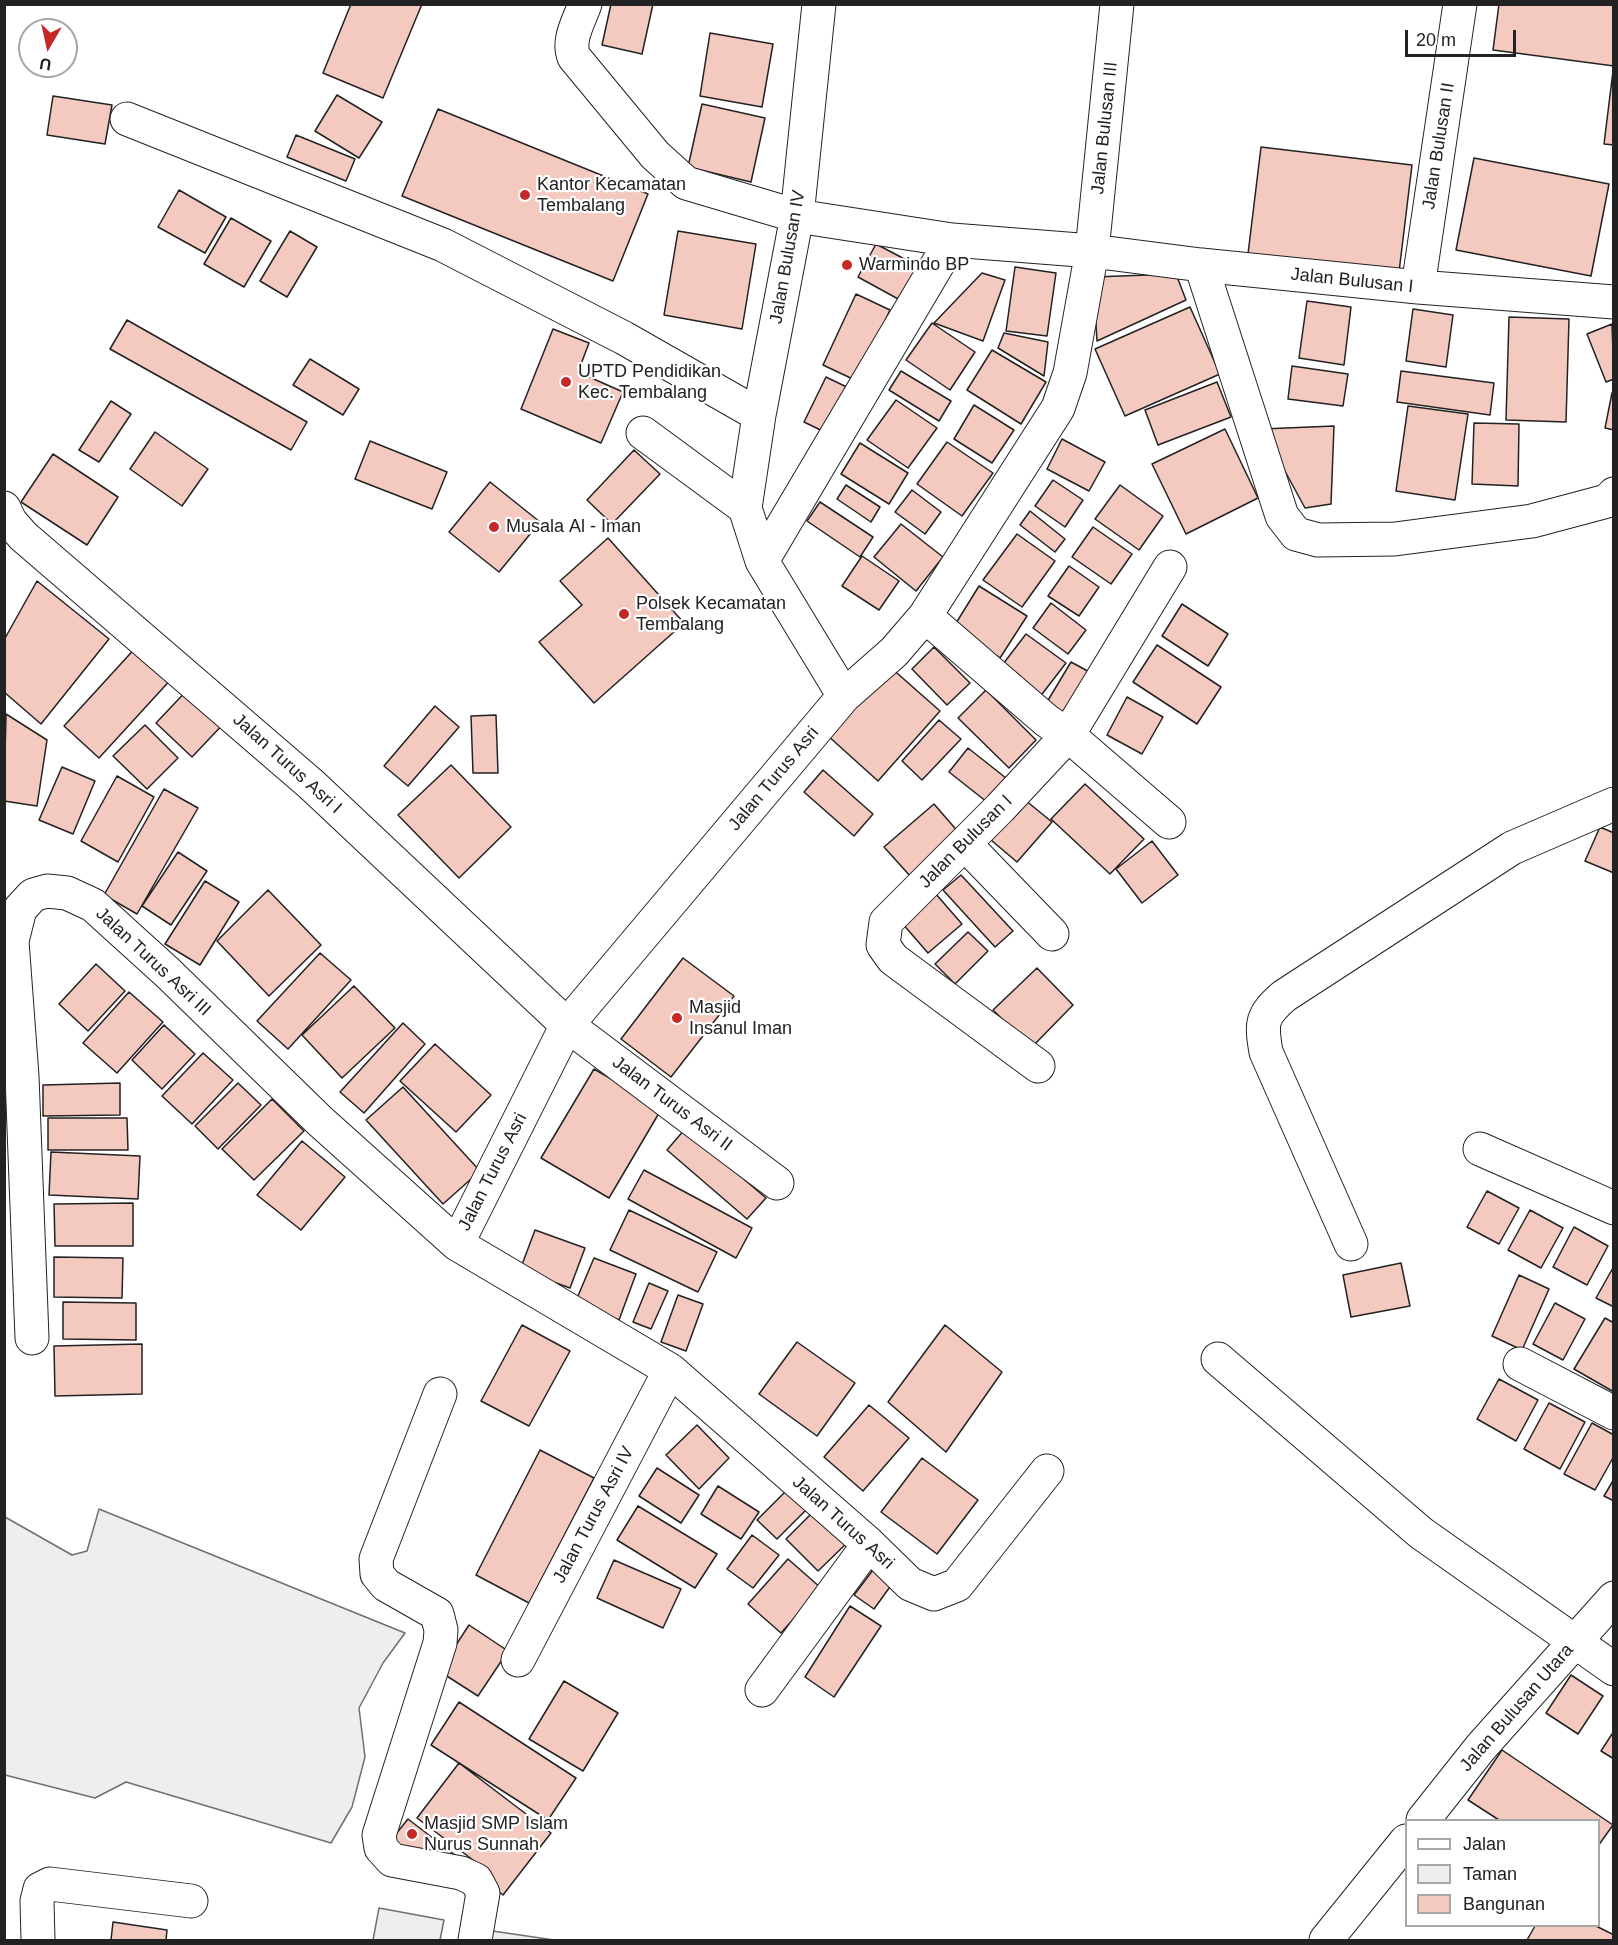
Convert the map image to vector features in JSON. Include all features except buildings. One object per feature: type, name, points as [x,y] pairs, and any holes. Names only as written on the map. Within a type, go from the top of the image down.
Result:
[{"type":"street","name":"Jalan Bulusan I","points":[[585,4],[572,40],[571,49],[574,57],[655,155],[686,183],[797,216],[952,240],[1092,251],[1201,265],[1418,287],[1614,302]]},
{"type":"street","name":"Jalan Bulusan IV","points":[[746,508],[759,415],[797,216],[819,4]]},
{"type":"street","name":"Jalan Bulusan III","points":[[1092,251],[1117,4]]},
{"type":"street","name":"Jalan Bulusan II","points":[[1418,287],[1460,4]]},
{"type":"street","points":[[127,119],[444,245],[624,338],[759,415]]},
{"type":"street","points":[[762,561],[952,240]]},
{"type":"street","points":[[643,433],[746,508],[762,561],[844,696],[894,652],[925,616],[1058,408],[1070,373],[1092,251]]},
{"type":"street","points":[[1201,265],[1282,516],[1296,534],[1318,540],[1395,539],[1532,521],[1607,501],[1614,494]]},
{"type":"street","name":"Jalan Turus Asri I","points":[[4,508],[23,536],[312,785],[567,1024]]},
{"type":"street","name":"Jalan Bulusan I","points":[[1038,1066],[893,959],[883,945],[886,922],[965,844],[1068,735],[1170,567]]},
{"type":"street","points":[[925,616],[1169,822]]},
{"type":"street","name":"Jalan Turus Asri","points":[[844,696],[567,1024],[457,1244],[670,1370],[869,1544],[910,1584],[934,1594],[957,1585],[1047,1471]]},
{"type":"street","points":[[1351,1244],[1266,1052],[1262,1027],[1269,1009],[1284,996],[1512,848],[1614,804]]},
{"type":"street","points":[[965,844],[1052,934]]},
{"type":"street","name":"Jalan Turus Asri III","points":[[32,1338],[22,1076],[12,941],[20,909],[33,895],[47,891],[67,892],[93,905],[168,973],[320,1121],[457,1244]]},
{"type":"street","name":"Jalan Turus Asri II","points":[[567,1024],[777,1183]]},
{"type":"street","points":[[1480,1149],[1614,1208]]},
{"type":"street","points":[[1218,1359],[1421,1533],[1614,1669]]},
{"type":"street","points":[[1520,1364],[1614,1413]]},
{"type":"street","name":"Jalan Turus Asri IV","points":[[518,1660],[670,1370]]},
{"type":"street","points":[[440,1394],[376,1559],[377,1574],[386,1585],[437,1614],[441,1630],[440,1643],[379,1834],[381,1848],[392,1860],[461,1873],[476,1880],[483,1893],[475,1941]]},
{"type":"street","points":[[762,1690],[869,1544]]},
{"type":"street","name":"Jalan Bulusan Utara","points":[[1424,1819],[1480,1747],[1614,1598]]},
{"type":"street","points":[[1326,1941],[1405,1843]]},
{"type":"street","points":[[38,1941],[37,1901],[40,1889],[50,1884],[191,1901]]},
{"type":"green space","points":[[99,1509],[405,1633],[383,1663],[359,1708],[365,1757],[352,1807],[331,1843],[126,1782],[95,1798],[5,1775],[5,1517],[72,1555],[87,1551]]},
{"type":"green space","points":[[379,1908],[444,1920],[440,1940],[373,1940]]},
{"type":"green space","points":[[479,1929],[554,1940],[476,1940]]},
{"type":"place","name":"Kantor Kecamatan Tembalang","points":[[525,195]]},
{"type":"place","name":"Warmindo BP","points":[[847,265]]},
{"type":"place","name":"UPTD Pendidikan Kec. Tembalang","points":[[566,382]]},
{"type":"place","name":"Musala Al - Iman","points":[[494,527]]},
{"type":"place","name":"Polsek Kecamatan Tembalang","points":[[624,614]]},
{"type":"place","name":"Masjid Insanul Iman","points":[[677,1018]]},
{"type":"place","name":"Masjid SMP Islam Nurus Sunnah","points":[[412,1834]]}]
